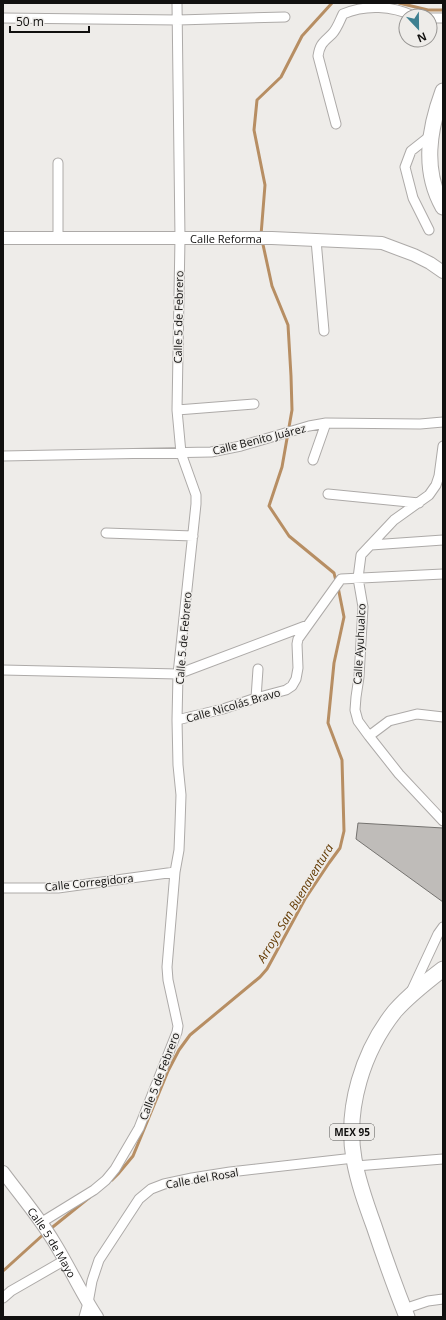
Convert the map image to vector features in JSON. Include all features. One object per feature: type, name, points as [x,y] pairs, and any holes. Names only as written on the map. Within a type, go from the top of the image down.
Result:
[{"type":"main road","points":[[443,91],[432,124],[430,136],[431,174],[435,189],[443,207]]},
{"type":"main road","name":"MEX 95","points":[[405,1313],[370,1215],[355,1162],[352,1128],[353,1109],[361,1073],[376,1040],[386,1024],[408,998],[443,970]]},
{"type":"street","name":"Calle 5 de Febrero","points":[[42,1224],[94,1190],[106,1180],[115,1169],[139,1128],[177,1032],[178,1026],[168,980],[167,967],[175,872],[179,850],[181,795],[178,765],[178,674],[196,495],[181,453],[177,410],[180,238],[177,3]]},
{"type":"street","points":[[336,124],[318,56],[323,42],[336,29],[343,14],[361,8],[398,10]]},
{"type":"street","points":[[3,18],[178,20],[285,17]]},
{"type":"street","points":[[429,230],[413,198],[405,167],[411,151],[430,136]]},
{"type":"street","points":[[58,163],[58,238]]},
{"type":"street","name":"Calle Reforma","points":[[3,238],[272,238],[382,243],[414,255],[443,272]]},
{"type":"street","points":[[316,240],[324,331]]},
{"type":"street","points":[[177,410],[254,404]]},
{"type":"street","name":"Calle Benito Juárez","points":[[3,456],[211,452],[241,446],[309,426],[326,423],[420,424],[443,422]]},
{"type":"street","points":[[313,460],[326,423]]},
{"type":"street","name":"Calle Ayuhualco","points":[[443,446],[439,476],[436,485],[428,495],[394,520],[361,555],[358,578],[364,608],[355,710],[358,721],[399,774],[443,821]]},
{"type":"street","points":[[328,494],[419,502]]},
{"type":"street","points":[[106,533],[193,536]]},
{"type":"street","points":[[371,545],[443,540]]},
{"type":"street","name":"Calle Nicolás Bravo","points":[[177,720],[223,710],[256,698],[286,690],[292,686],[296,679],[298,668],[298,639],[341,579],[443,574]]},
{"type":"street","points":[[3,670],[178,674],[308,625]]},
{"type":"street","points":[[256,698],[258,668]]},
{"type":"street","points":[[369,736],[389,721],[417,714],[443,717]]},
{"type":"street","name":"Calle Corregidora","points":[[3,888],[58,888],[175,872]]},
{"type":"street","points":[[408,998],[438,934],[443,927]]},
{"type":"street","name":"Calle del Rosal","points":[[84,1317],[92,1281],[99,1260],[139,1199],[151,1189],[164,1184],[230,1172],[355,1162],[443,1159]]},
{"type":"street","name":"Calle 5 de Mayo","points":[[3,1172],[54,1242],[88,1303],[98,1317]]},
{"type":"street","points":[[3,1298],[65,1260]]},
{"type":"street","points":[[405,1313],[428,1301],[443,1299]]},
{"type":"building","points":[[358,823],[443,828],[443,902],[356,839]]},
{"type":"waterway","name":"Arroyo San Buenaventura","points":[[261,235],[265,185],[254,130],[257,100],[281,77],[302,36],[332,3]]},
{"type":"waterway","name":"Arroyo San Buenaventura","points":[[399,3],[428,10],[443,10]]},
{"type":"waterway","name":"Arroyo San Buenaventura","points":[[262,240],[272,286],[288,325],[292,410],[282,467],[269,506],[289,536],[334,573],[336,581]]},
{"type":"waterway","name":"Arroyo San Buenaventura","points":[[112,1180],[133,1156],[168,1071],[179,1050],[190,1035],[260,977],[267,969],[305,899],[340,848],[344,831],[342,760],[328,723],[334,663],[344,617],[338,587]]},
{"type":"waterway","name":"Arroyo San Buenaventura","points":[[49,1230],[90,1197]]},
{"type":"waterway","name":"Arroyo San Buenaventura","points":[[3,1271],[45,1233]]}]
